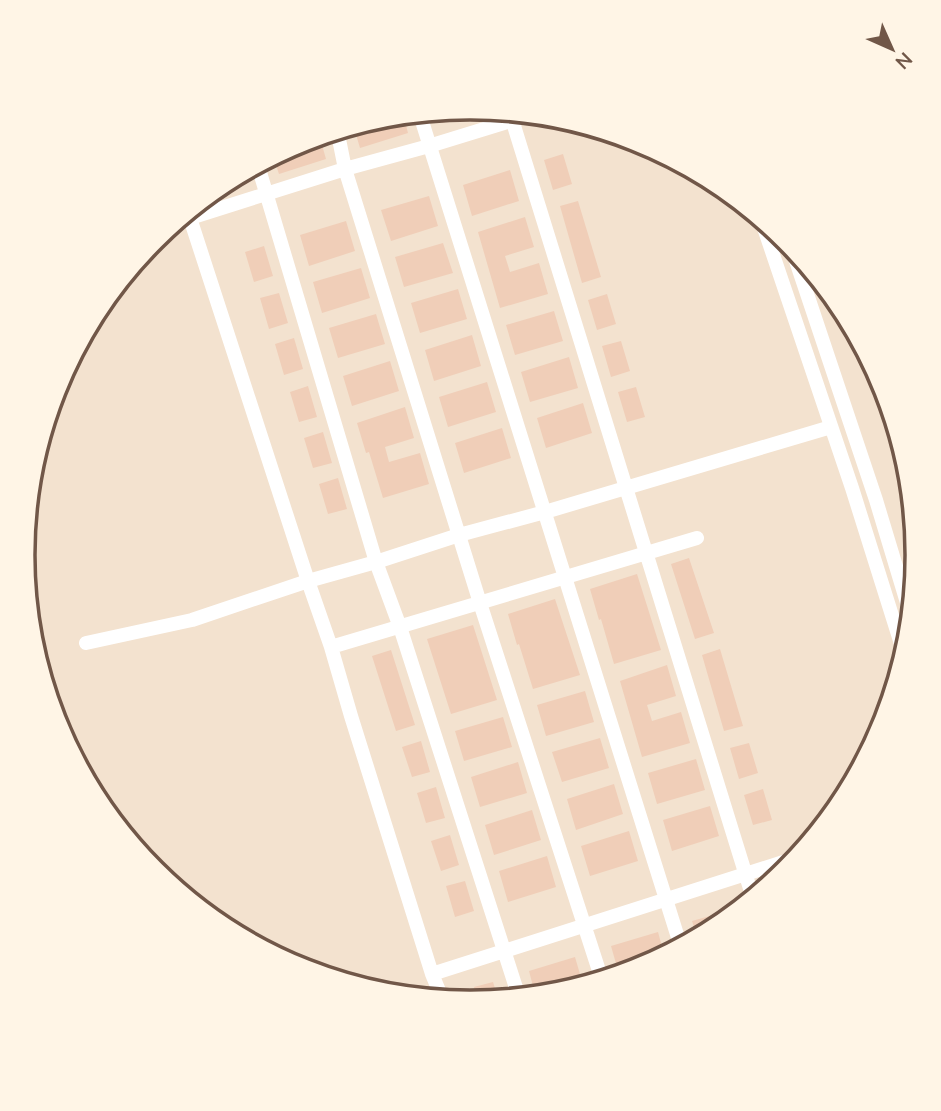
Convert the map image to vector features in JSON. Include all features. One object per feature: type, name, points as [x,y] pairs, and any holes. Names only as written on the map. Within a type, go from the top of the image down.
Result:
[{"type":"street","points":[[200,214],[504,122]]},
{"type":"street","points":[[422,123],[678,938]]},
{"type":"street","points":[[516,123],[625,488],[750,889]]},
{"type":"street","points":[[339,141],[345,169],[480,603],[599,971]]},
{"type":"street","points":[[260,174],[376,562],[400,627],[516,988]]},
{"type":"street","points":[[191,221],[331,647],[439,990]]},
{"type":"street","points":[[767,237],[852,488],[899,636]]},
{"type":"street","points":[[799,269],[904,593]]},
{"type":"street","points":[[86,643],[192,620],[459,535],[831,428]]},
{"type":"street","points":[[331,647],[697,538]]},
{"type":"street","points":[[432,974],[776,864]]},
{"type":"shaded area","points":[[442,121],[527,124],[555,128],[610,143],[688,178],[758,228],[816,290],[861,363],[873,389],[891,443],[898,471],[905,527],[902,612],[898,640],[883,695],[848,773],[798,843],[736,901],[663,946],[637,958],[583,976],[555,983],[499,990],[414,987],[386,983],[331,968],[253,933],[183,883],[125,821],[80,748],[68,722],[50,668],[43,640],[36,584],[39,499],[43,471],[58,416],[93,338],[143,268],[205,210],[278,165],[304,153],[358,135],[386,128]]},
{"type":"building","points":[[406,125],[408,133],[360,148],[356,135]]},
{"type":"building","points":[[322,146],[326,159],[279,174],[276,166]]},
{"type":"building","points":[[563,154],[572,184],[553,190],[544,160]]},
{"type":"building","points":[[510,170],[519,201],[472,216],[463,185]]},
{"type":"building","points":[[429,196],[438,226],[391,241],[381,210]]},
{"type":"building","points":[[578,201],[601,277],[582,283],[560,206]]},
{"type":"building","points":[[525,217],[534,247],[505,256],[510,272],[539,263],[548,294],[500,308],[478,232]]},
{"type":"building","points":[[346,221],[355,251],[309,266],[300,235]]},
{"type":"building","points":[[443,243],[453,273],[404,287],[395,257]]},
{"type":"building","points":[[264,246],[273,276],[254,282],[245,252]]},
{"type":"building","points":[[361,268],[370,298],[322,313],[313,282]]},
{"type":"building","points":[[458,289],[467,319],[420,333],[411,303]]},
{"type":"building","points":[[279,293],[288,323],[269,329],[260,298]]},
{"type":"building","points":[[607,294],[616,324],[597,330],[588,300]]},
{"type":"building","points":[[554,311],[563,341],[515,355],[506,325]]},
{"type":"building","points":[[376,314],[385,344],[338,358],[329,328]]},
{"type":"building","points":[[472,335],[481,366],[434,381],[425,350]]},
{"type":"building","points":[[294,338],[303,369],[284,375],[275,344]]},
{"type":"building","points":[[621,341],[630,371],[611,377],[602,346]]},
{"type":"building","points":[[569,357],[578,388],[530,402],[521,372]]},
{"type":"building","points":[[390,361],[399,391],[352,406],[343,376]]},
{"type":"building","points":[[487,382],[496,412],[448,427],[439,397]]},
{"type":"building","points":[[308,386],[317,417],[299,422],[290,392]]},
{"type":"building","points":[[636,387],[645,417],[627,422],[618,392]]},
{"type":"building","points":[[583,403],[592,433],[546,448],[537,418]]},
{"type":"building","points":[[405,407],[414,438],[385,447],[389,462],[420,453],[429,484],[383,498],[357,423]]},
{"type":"building","points":[[502,428],[511,458],[464,473],[455,443]]},
{"type":"building","points":[[323,432],[332,463],[313,468],[304,438]]},
{"type":"building","points":[[338,478],[347,509],[328,514],[319,484]]},
{"type":"building","points":[[689,558],[714,633],[695,639],[671,564]]},
{"type":"building","points":[[637,574],[661,650],[614,664],[590,589]]},
{"type":"building","points":[[555,599],[580,675],[533,689],[508,614]]},
{"type":"building","points":[[473,625],[497,700],[451,714],[427,639]]},
{"type":"building","points":[[720,649],[743,726],[724,731],[702,655]]},
{"type":"building","points":[[391,650],[415,725],[396,731],[372,656]]},
{"type":"building","points":[[667,665],[676,696],[647,705],[652,721],[681,712],[690,743],[642,757],[620,681]]},
{"type":"building","points":[[585,691],[594,722],[546,736],[537,705]]},
{"type":"building","points":[[503,717],[512,747],[464,761],[455,731]]},
{"type":"building","points":[[600,738],[609,768],[562,782],[552,752]]},
{"type":"building","points":[[421,741],[430,772],[412,777],[402,747]]},
{"type":"building","points":[[749,743],[758,773],[739,779],[730,748]]},
{"type":"building","points":[[696,759],[705,790],[657,804],[648,773]]},
{"type":"building","points":[[518,762],[527,793],[480,807],[471,777]]},
{"type":"building","points":[[614,784],[623,814],[576,830],[567,799]]},
{"type":"building","points":[[436,787],[445,818],[426,823],[417,793]]},
{"type":"building","points":[[763,789],[772,820],[753,825],[744,795]]},
{"type":"building","points":[[710,806],[719,836],[672,851],[663,820]]},
{"type":"building","points":[[532,810],[541,840],[494,855],[485,825]]},
{"type":"building","points":[[629,831],[638,861],[590,876],[581,846]]},
{"type":"building","points":[[450,835],[459,865],[441,871],[431,841]]},
{"type":"building","points":[[547,856],[556,887],[508,902],[499,871]]},
{"type":"building","points":[[465,881],[474,911],[455,917],[446,886]]},
{"type":"building","points":[[718,914],[695,929],[692,921]]},
{"type":"building","points":[[658,932],[662,946],[617,966],[611,946]]},
{"type":"building","points":[[575,957],[581,977],[533,986],[529,971]]},
{"type":"building","points":[[493,982],[496,990],[475,991],[474,987]]}]
